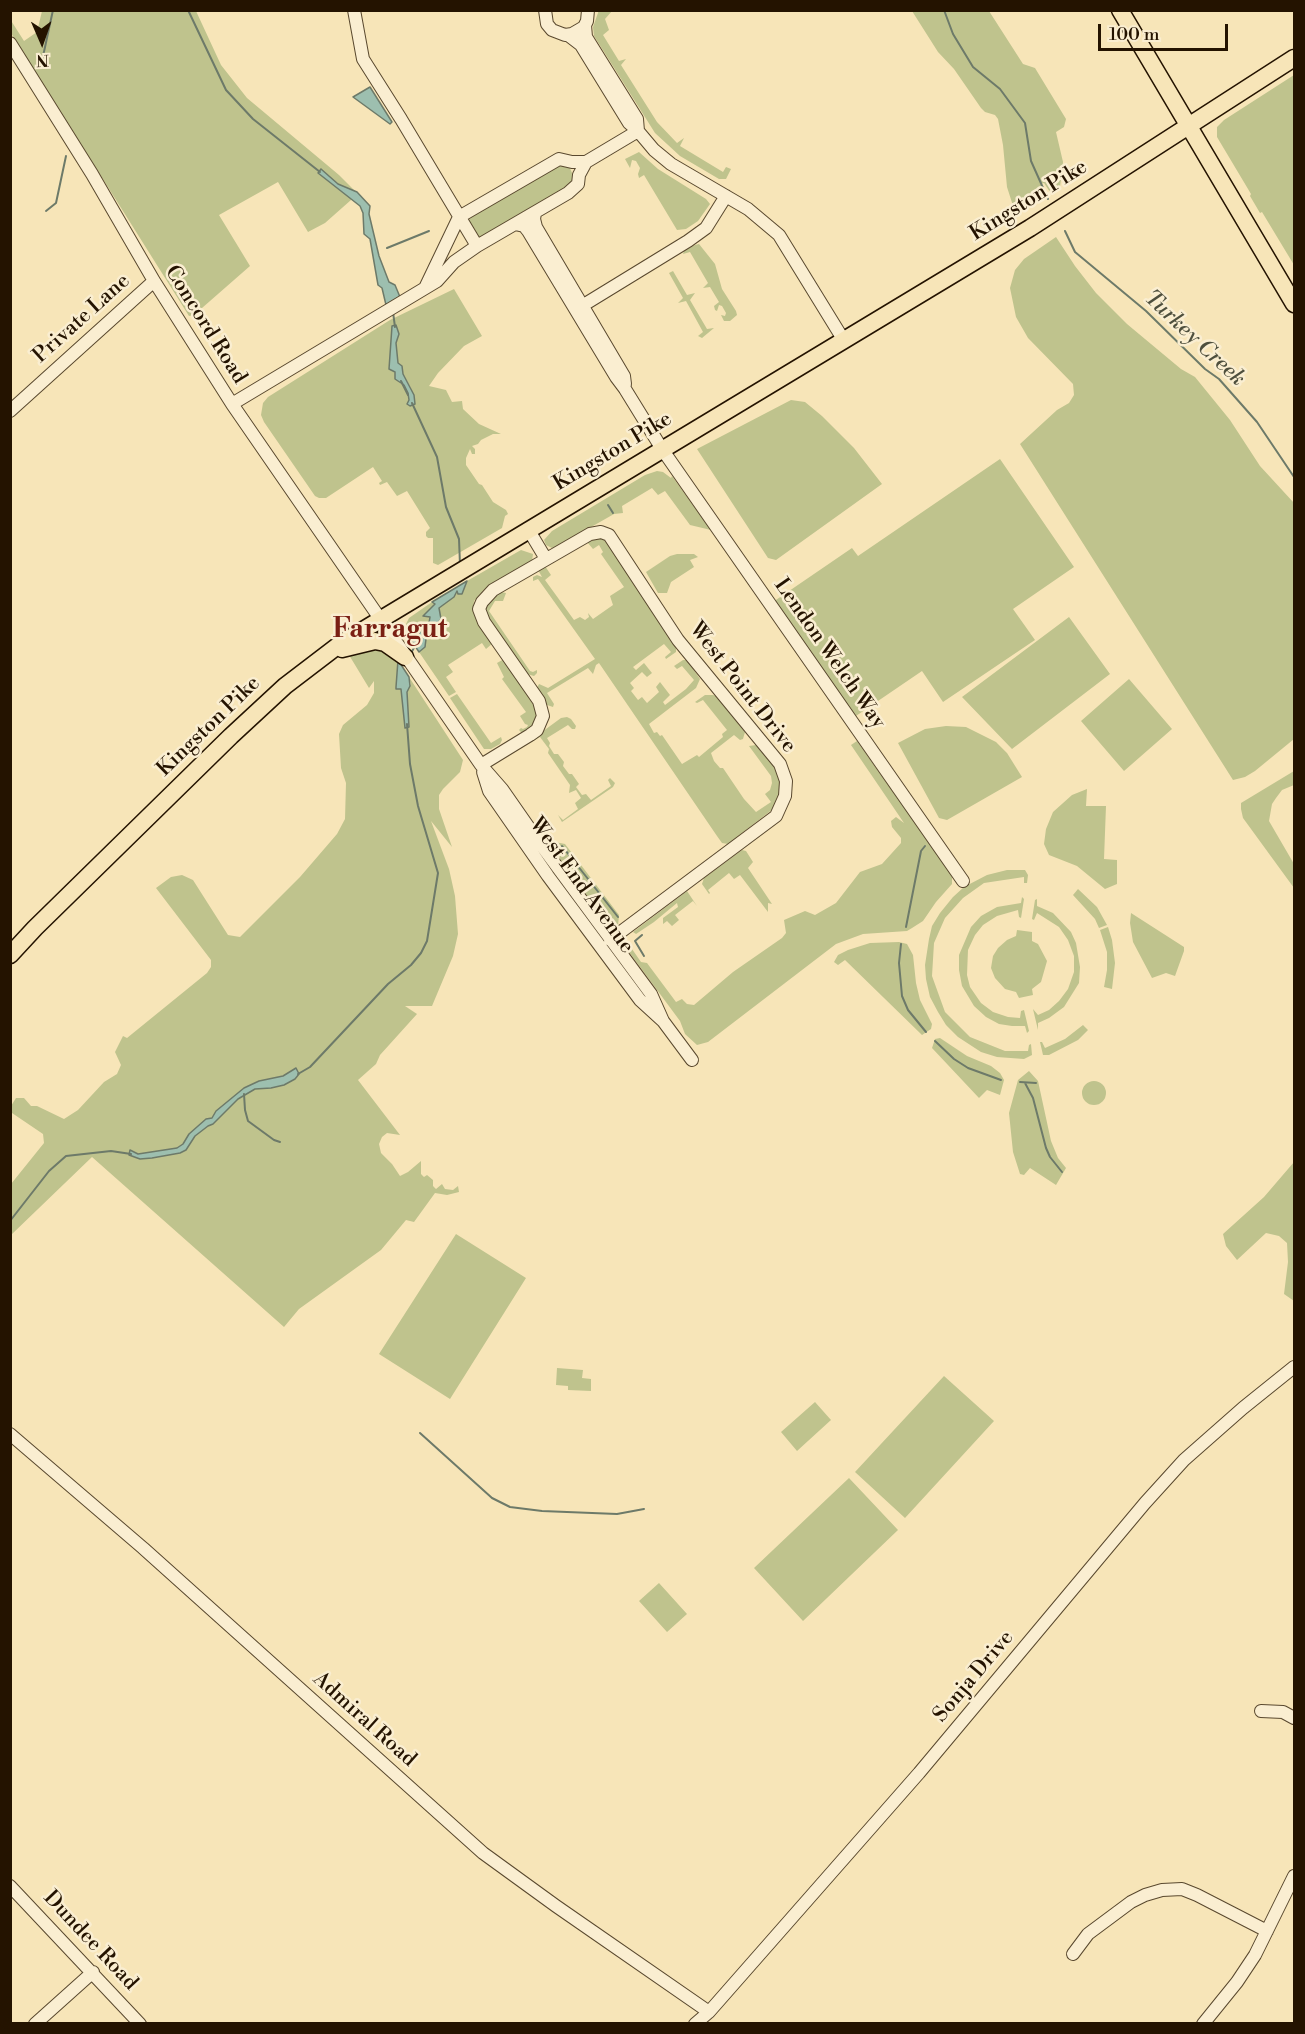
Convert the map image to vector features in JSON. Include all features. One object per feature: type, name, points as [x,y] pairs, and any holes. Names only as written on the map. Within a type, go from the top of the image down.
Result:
[{"type":"main road","points":[[1120,10],[1294,304]]},
{"type":"main road","name":"Kingston Pike","points":[[10,955],[35,927],[231,736],[285,686],[324,655],[436,584],[1030,228],[1294,58]]},
{"type":"main road","points":[[324,655],[359,644],[375,642],[385,643],[406,658]]},
{"type":"street","points":[[354,10],[361,54],[366,64],[477,246]]},
{"type":"street","points":[[545,10],[547,24],[558,34],[568,35],[579,31],[585,25]]},
{"type":"street","points":[[588,10],[585,25],[586,37],[637,119],[638,131]]},
{"type":"street","points":[[568,35],[581,45],[628,123],[662,157],[748,209],[779,235],[843,339]]},
{"type":"street","name":"Concord Road","points":[[10,43],[15,58],[92,174],[154,281],[232,404],[379,619]]},
{"type":"street","points":[[425,288],[459,217],[559,159],[586,162],[638,131]]},
{"type":"street","points":[[572,162],[579,175]]},
{"type":"street","points":[[232,404],[425,288],[437,280],[454,262],[477,246],[575,188],[586,162]]},
{"type":"street","points":[[579,308],[706,228],[726,196]]},
{"type":"street","points":[[535,213],[536,227],[579,308]]},
{"type":"street","points":[[516,224],[524,226],[528,231],[579,308]]},
{"type":"street","name":"Private Lane","points":[[10,411],[154,281]]},
{"type":"street","name":"Lendon Welch Way","points":[[579,308],[616,377],[662,449],[963,881]]},
{"type":"street","points":[[481,765],[537,730],[543,716],[539,701],[484,622],[480,609],[482,602],[493,590],[546,559],[528,529]]},
{"type":"street","name":"West Point Drive","points":[[546,559],[591,534],[601,532],[609,535],[678,640],[780,764],[786,781],[785,796],[776,816],[610,940]]},
{"type":"street","name":"West End Avenue","points":[[379,619],[481,765],[502,789],[651,994],[663,1021]]},
{"type":"street","name":"West End Avenue","points":[[481,765],[489,791],[548,876],[640,1000],[663,1021],[692,1060]]},
{"type":"street","name":"Sonja Drive","points":[[695,2024],[709,2012],[919,1773],[1145,1503],[1184,1460],[1294,1367]]},
{"type":"street","name":"Admiral Road","points":[[10,1434],[143,1548],[483,1853],[709,2012]]},
{"type":"street","points":[[1261,1711],[1283,1712],[1294,1718]]},
{"type":"street","points":[[1203,2024],[1237,1982],[1255,1955],[1294,1876]]},
{"type":"street","name":"Dundee Road","points":[[10,1886],[140,2024]]},
{"type":"street","points":[[1073,1954],[1088,1934],[1131,1902],[1162,1890],[1182,1889],[1267,1931]]},
{"type":"street","points":[[35,2024],[93,1972]]},
{"type":"green space","points":[[599,10],[612,11],[605,19],[609,30],[603,35],[619,61],[626,59],[621,65],[657,122],[677,143],[684,138],[680,146],[723,172],[726,167],[731,169],[726,179],[719,179],[680,156],[655,133],[594,36],[593,27]]},
{"type":"green space","points":[[42,11],[196,11],[221,65],[247,98],[356,192],[351,200],[325,223],[308,232],[278,182],[219,215],[250,266],[194,315],[189,316],[11,33],[10,19],[24,41],[37,32]]},
{"type":"green space","points":[[912,11],[989,11],[1023,64],[1035,68],[1066,119],[1064,127],[1056,132],[1063,162],[1060,187],[1050,192],[1044,183],[1041,184],[1045,199],[1015,212],[1007,187],[998,119],[981,108],[954,69],[938,52]]},
{"type":"green space","points":[[1294,75],[1294,265],[1262,212],[1260,213],[1217,137],[1217,127],[1224,120]]},
{"type":"green space","points":[[639,152],[658,169],[706,199],[710,204],[698,221],[686,229],[677,230],[644,175],[639,178],[640,168],[636,161],[632,160],[630,168],[625,159]]},
{"type":"green space","points":[[558,164],[569,166],[576,182],[486,238],[477,238],[468,222],[472,215]]},
{"type":"green space","points":[[1056,237],[1096,293],[1127,324],[1181,369],[1195,377],[1230,420],[1260,466],[1294,503],[1294,739],[1245,777],[1233,780],[1020,444],[1057,410],[1069,403],[1074,395],[1073,384],[1028,338],[1016,317],[1010,288],[1015,270],[1024,259]]},
{"type":"green space","points":[[699,244],[715,264],[722,289],[736,311],[737,315],[730,321],[724,321],[721,315],[725,316],[726,313],[722,306],[719,305],[717,311],[715,310],[714,306],[719,302],[710,287],[703,288],[708,283],[690,252],[683,254],[684,251]]},
{"type":"green space","points":[[673,271],[687,295],[695,293],[690,300],[707,329],[714,328],[702,338],[698,336],[703,332],[686,301],[678,303],[683,298],[669,273]]},
{"type":"green space","points":[[454,289],[482,336],[464,346],[429,386],[446,390],[452,402],[462,401],[463,409],[479,424],[501,434],[493,434],[472,446],[475,454],[472,454],[470,449],[466,465],[493,502],[506,510],[508,514],[505,516],[502,528],[438,565],[433,563],[433,538],[426,536],[430,528],[407,491],[397,496],[387,482],[380,485],[382,481],[373,467],[326,498],[315,496],[261,415],[263,403],[268,397],[390,320]],"holes":[[[392,326],[398,334],[396,343],[398,363],[402,366],[403,374],[411,388],[414,404],[408,398],[408,393],[404,385],[400,383],[395,371],[389,369]]]},
{"type":"green space","points":[[791,400],[805,402],[822,416],[854,448],[882,484],[776,560],[768,558],[697,449]]},
{"type":"green space","points":[[1000,459],[1074,567],[1013,609],[1035,640],[943,702],[922,671],[853,718],[773,602],[852,548],[858,556]]},
{"type":"green space","points":[[657,471],[671,478],[672,476],[711,530],[690,525],[665,491],[658,495],[652,488],[622,506],[623,513],[614,514],[556,547],[546,545],[544,540],[552,531],[645,475]]},
{"type":"green space","points":[[600,536],[608,542],[676,647],[676,652],[666,659],[665,657],[671,652],[664,644],[633,667],[636,670],[644,663],[652,673],[647,677],[642,672],[630,683],[634,688],[631,691],[638,700],[642,697],[647,703],[659,692],[656,687],[660,682],[670,695],[663,702],[665,705],[694,680],[682,666],[677,669],[674,666],[683,660],[687,660],[700,679],[696,688],[649,724],[654,733],[662,735],[682,764],[697,755],[699,757],[723,737],[722,734],[727,730],[703,700],[695,702],[705,695],[716,696],[745,732],[743,739],[740,740],[734,735],[711,753],[714,761],[720,768],[723,768],[744,799],[756,812],[771,802],[765,794],[770,790],[772,783],[771,776],[749,746],[756,745],[774,766],[780,778],[781,790],[773,809],[728,844],[722,843],[717,836],[599,663],[593,674],[588,668],[547,693],[554,704],[553,707],[547,705],[537,688],[539,684],[548,688],[595,659],[538,579],[533,581],[533,577],[537,575],[542,577],[538,570],[545,566],[551,575],[545,580],[574,620],[580,617],[585,620],[589,617],[588,613],[593,619],[613,605],[610,596],[624,587],[601,554],[603,552],[599,545],[593,549],[587,542]]},
{"type":"green space","points":[[521,550],[533,554],[532,561],[484,590],[474,601],[473,610],[476,618],[493,643],[486,649],[482,643],[448,665],[453,672],[446,677],[456,692],[449,696],[419,652],[425,647],[426,639],[438,623],[438,608],[454,597],[457,591],[463,589],[467,581]]},
{"type":"green space","points":[[677,554],[694,554],[698,557],[690,560],[694,567],[671,582],[667,593],[658,593],[646,572]]},
{"type":"green space","points":[[501,592],[506,593],[503,601],[495,601],[489,611],[530,671],[537,670],[534,676],[527,674],[486,614],[484,604]]},
{"type":"green space","points":[[432,602],[435,604],[424,615],[430,617],[429,623],[417,635],[409,637],[406,624],[409,618]]},
{"type":"green space","points":[[1069,617],[1110,674],[1012,749],[962,697]]},
{"type":"green space","points":[[380,647],[398,660],[407,681],[411,685],[409,677],[463,760],[460,772],[439,795],[439,809],[452,847],[431,821],[449,869],[455,896],[458,934],[453,956],[432,1006],[405,1006],[417,1014],[380,1055],[376,1064],[358,1080],[400,1135],[387,1133],[379,1144],[381,1153],[400,1176],[421,1161],[421,1174],[433,1180],[433,1186],[436,1189],[442,1184],[445,1189],[453,1190],[458,1186],[459,1192],[447,1195],[435,1193],[414,1222],[406,1220],[381,1250],[299,1309],[284,1327],[92,1157],[11,1235],[11,1184],[44,1143],[43,1134],[12,1113],[11,1106],[16,1098],[24,1098],[31,1106],[37,1106],[64,1119],[78,1110],[104,1082],[117,1074],[121,1065],[115,1052],[123,1036],[127,1038],[207,973],[211,967],[211,960],[156,888],[171,877],[182,875],[193,880],[228,935],[240,937],[300,877],[337,834],[345,819],[346,783],[341,768],[339,734],[343,725],[367,705],[374,693],[374,681],[369,688],[349,655]]},
{"type":"green space","points":[[504,659],[538,712],[532,726],[522,733],[519,730],[528,725],[520,716],[526,712],[502,679],[504,677],[497,663]]},
{"type":"green space","points":[[1129,679],[1172,729],[1124,771],[1081,721]]},
{"type":"green space","points":[[457,694],[491,743],[501,737],[500,744],[491,749],[484,749],[450,698]]},
{"type":"green space","points":[[567,717],[576,726],[575,729],[568,725],[547,738],[554,754],[558,754],[564,762],[563,766],[579,784],[576,787],[582,795],[586,794],[591,800],[611,786],[608,780],[610,778],[615,783],[613,787],[562,822],[558,815],[563,820],[578,809],[575,803],[581,798],[576,790],[569,793],[570,785],[540,737],[516,751],[561,718]]},
{"type":"green space","points":[[946,726],[966,727],[996,742],[1007,753],[1022,777],[947,820],[939,818],[898,743],[925,729]]},
{"type":"green space","points":[[857,741],[949,871],[952,884],[923,921],[912,928],[907,931],[863,934],[836,944],[708,1042],[697,1045],[685,1034],[680,1021],[623,941],[625,939],[641,962],[647,963],[676,1002],[682,999],[687,1004],[694,1005],[733,972],[782,938],[786,933],[784,920],[805,911],[815,915],[836,903],[860,872],[882,864],[901,843],[901,838],[892,827],[891,821],[896,817],[904,823],[851,745]]},
{"type":"green space","points":[[1294,771],[1294,785],[1282,790],[1276,798],[1272,804],[1269,821],[1294,864],[1294,888],[1243,818],[1241,803]]},
{"type":"green space","points":[[1087,789],[1086,806],[1106,806],[1104,859],[1117,860],[1117,884],[1105,889],[1077,866],[1049,855],[1044,844],[1046,829],[1053,812],[1072,795]]},
{"type":"green space","points":[[555,842],[565,844],[619,915],[618,926],[610,927],[553,849]]},
{"type":"green space","points":[[742,850],[746,851],[753,862],[748,868],[772,904],[768,903],[768,912],[740,875],[734,879],[729,873],[708,890],[709,894],[702,884],[704,878]]},
{"type":"green space","points":[[1007,870],[1025,870],[1028,875],[1027,883],[1024,883],[1024,877],[984,883],[963,898],[945,918],[934,943],[932,976],[945,1012],[970,1037],[1005,1051],[1028,1051],[1031,1044],[1032,1055],[1024,1059],[997,1057],[981,1052],[958,1037],[946,1025],[938,1012],[930,997],[926,979],[925,965],[929,939],[932,926],[940,913],[964,887],[987,875]]},
{"type":"green space","points":[[1078,889],[1097,907],[1107,925],[1099,928],[1095,919],[1073,895]]},
{"type":"green space","points":[[687,891],[697,906],[693,901],[675,915],[679,920],[672,926],[667,921],[663,924],[663,918],[678,907],[677,903],[636,934],[633,932]]},
{"type":"green space","points":[[1022,897],[1024,899],[1021,918],[1018,910],[997,916],[983,925],[975,935],[968,950],[967,975],[970,987],[981,1003],[993,1012],[1020,1018],[1021,1011],[1024,1010],[1029,1031],[1027,1033],[1025,1026],[999,1024],[986,1017],[974,1006],[962,986],[959,970],[959,955],[971,927],[981,916],[997,907],[1021,903]]},
{"type":"green space","points":[[1037,899],[1037,906],[1053,913],[1071,932],[1076,943],[1080,967],[1079,983],[1064,1007],[1038,1023],[1038,1030],[1033,1009],[1038,1015],[1049,1010],[1059,1001],[1068,989],[1074,972],[1074,956],[1068,940],[1059,927],[1037,913],[1034,920],[1032,919]]},
{"type":"green space","points":[[1131,913],[1184,947],[1175,976],[1166,973],[1152,978],[1133,942]]},
{"type":"green space","points":[[1108,927],[1115,963],[1112,989],[1104,987],[1107,952],[1100,930]]},
{"type":"green space","points":[[1017,930],[1032,932],[1032,941],[1038,944],[1047,961],[1041,982],[1032,989],[1033,995],[1019,998],[1016,992],[1005,989],[995,978],[991,968],[993,956],[998,948],[1016,936]]},
{"type":"green space","points":[[870,943],[907,944],[913,955],[920,1000],[932,1024],[931,1029],[922,1035],[845,960],[838,965],[834,962],[838,955]]},
{"type":"green space","points":[[1083,1025],[1088,1030],[1078,1040],[1049,1055],[1043,1055],[1040,1042],[1045,1048],[1065,1039]]},
{"type":"green space","points":[[940,1038],[967,1056],[991,1066],[1000,1073],[1004,1080],[1000,1095],[987,1090],[979,1098],[932,1048],[935,1039]]},
{"type":"green space","points":[[1029,1071],[1038,1081],[1051,1141],[1058,1158],[1066,1168],[1056,1185],[1030,1168],[1024,1175],[1020,1174],[1013,1152],[1009,1113],[1018,1080]]},
{"type":"green space","points":[[1094,1081],[1099,1082],[1105,1088],[1105,1098],[1099,1104],[1094,1105],[1089,1104],[1083,1098],[1082,1093],[1083,1088],[1089,1082]]},
{"type":"green space","points":[[1294,1162],[1294,1301],[1284,1294],[1288,1262],[1287,1243],[1279,1236],[1266,1233],[1237,1260],[1226,1246],[1223,1234],[1264,1197]]},
{"type":"green space","points":[[456,1234],[526,1278],[450,1399],[379,1354]]},
{"type":"green space","points":[[557,1368],[583,1370],[582,1378],[591,1379],[591,1391],[568,1390],[568,1386],[556,1385]]},
{"type":"green space","points":[[944,1376],[994,1421],[905,1518],[855,1472]]},
{"type":"green space","points":[[815,1402],[831,1420],[797,1451],[781,1432]]},
{"type":"green space","points":[[849,1478],[898,1530],[803,1621],[754,1568]]},
{"type":"green space","points":[[659,1583],[687,1614],[667,1632],[639,1601]]},
{"type":"shaded area","points":[[370,87],[392,122],[390,124],[353,97]]},
{"type":"shaded area","points":[[321,169],[338,184],[357,192],[370,206],[369,214],[379,256],[389,282],[395,285],[400,297],[386,305],[382,288],[378,285],[370,239],[364,234],[363,213],[360,206],[318,173]]},
{"type":"shaded area","points":[[396,325],[399,334],[396,343],[398,363],[402,366],[403,374],[414,395],[415,404],[410,406],[407,404],[408,393],[404,385],[395,379],[395,372],[389,369],[392,326]]},
{"type":"shaded area","points":[[467,581],[462,594],[458,594],[457,591],[454,597],[439,608],[441,619],[426,639],[425,647],[419,652],[409,637],[417,635],[429,623],[430,617],[423,616],[435,604],[432,602]]},
{"type":"shaded area","points":[[398,660],[409,677],[410,686],[407,692],[409,727],[405,728],[401,689],[396,689]]},
{"type":"shaded area","points":[[296,1068],[299,1074],[284,1085],[255,1089],[238,1099],[213,1124],[195,1136],[186,1150],[152,1158],[140,1159],[129,1155],[130,1150],[138,1154],[177,1148],[183,1144],[189,1134],[206,1119],[212,1118],[216,1111],[244,1088],[259,1081],[283,1076]]},
{"type":"waterway","points":[[42,61],[53,10]]},
{"type":"waterway","points":[[188,10],[226,90],[253,119],[320,172]]},
{"type":"waterway","name":"Turkey Creek","points":[[944,10],[953,34],[973,67],[1000,89],[1025,123],[1031,161],[1048,199]]},
{"type":"waterway","points":[[46,211],[56,203],[66,156]]},
{"type":"waterway","points":[[387,248],[429,231]]},
{"type":"waterway","name":"Turkey Creek","points":[[1065,231],[1075,252],[1146,311],[1205,369],[1219,379],[1257,422],[1294,477]]},
{"type":"waterway","points":[[393,312],[395,327]]},
{"type":"waterway","points":[[401,381],[408,395]]},
{"type":"waterway","points":[[412,403],[437,457],[446,507],[459,539],[460,565]]},
{"type":"waterway","points":[[608,505],[613,513]]},
{"type":"waterway","points":[[410,655],[416,644]]},
{"type":"waterway","points":[[298,1074],[310,1067],[388,984],[411,965],[427,941],[438,873],[418,806],[410,764],[407,724]]},
{"type":"waterway","points":[[562,846],[618,917]]},
{"type":"waterway","points":[[906,927],[921,851],[925,846]]},
{"type":"waterway","points":[[642,935],[635,941],[644,956]]},
{"type":"waterway","points":[[901,944],[899,963],[902,996],[908,1010],[926,1032]]},
{"type":"waterway","points":[[935,1041],[954,1059],[968,1068],[1001,1080]]},
{"type":"waterway","points":[[1020,1082],[1036,1083]]},
{"type":"waterway","points":[[1025,1083],[1033,1098],[1046,1148],[1062,1172]]},
{"type":"waterway","points":[[244,1094],[248,1121],[280,1142]]},
{"type":"waterway","points":[[10,1221],[49,1171],[66,1156],[111,1151],[131,1154]]},
{"type":"waterway","points":[[420,1433],[492,1498],[510,1507],[542,1511],[617,1514],[644,1509]]},
{"type":"district","name":"Farragut","points":[[390,631]]}]
